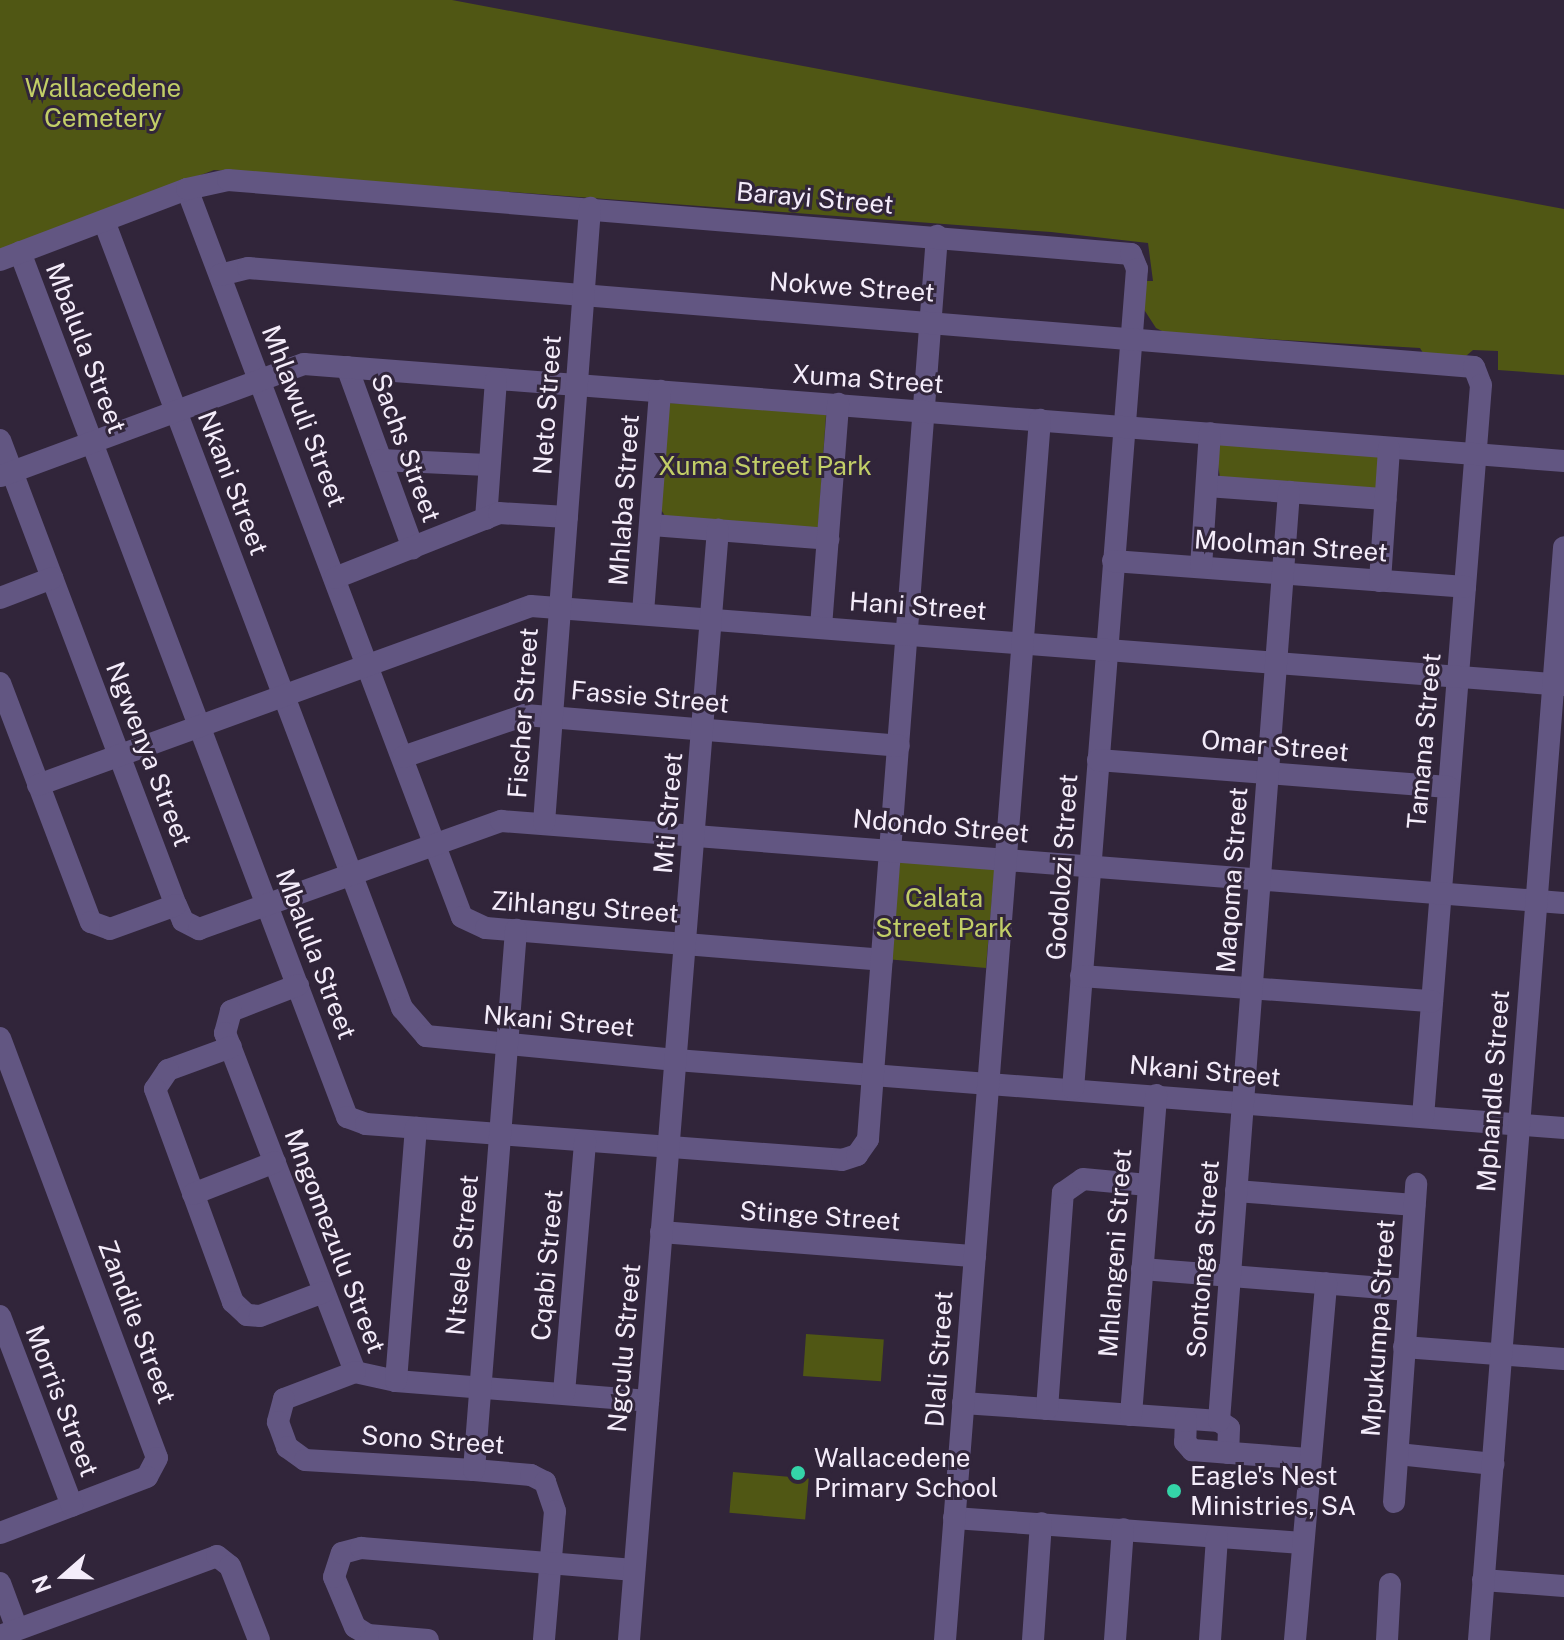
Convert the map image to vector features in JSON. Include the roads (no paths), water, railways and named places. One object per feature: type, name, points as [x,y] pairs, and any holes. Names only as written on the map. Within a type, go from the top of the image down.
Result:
[{"type":"street","name":"Barayi Street","points":[[10,256],[215,181],[1127,251],[1137,269],[1129,337],[1106,649]]},
{"type":"street","name":"Mhlawuli Street","points":[[187,189],[367,663]]},
{"type":"street","name":"Neto Street","points":[[558,606],[590,208]]},
{"type":"street","name":"Nkani Street","points":[[104,221],[402,1008],[418,1030],[439,1039],[676,1060],[1564,1128]]},
{"type":"street","points":[[873,1075],[937,236]]},
{"type":"street","name":"Mbalula Street","points":[[10,256],[92,442],[347,1117],[366,1124],[500,1135],[850,1158],[868,1139],[873,1075]]},
{"type":"street","name":"Nokwe Street","points":[[220,275],[248,268],[1463,363],[1478,372]]},
{"type":"street","name":"Xuma Street","points":[[6,474],[259,377],[304,364],[1564,461]]},
{"type":"street","name":"Sachs Street","points":[[347,367],[413,548]]},
{"type":"street","name":"Tamana Street","points":[[1423,1117],[1476,455],[1478,372]]},
{"type":"street","points":[[486,519],[487,465],[496,380]]},
{"type":"street","name":"Mhlaba Street","points":[[643,613],[660,391]]},
{"type":"street","points":[[821,627],[838,404]]},
{"type":"street","name":"Dlali Street","points":[[945,1640],[1040,420]]},
{"type":"street","points":[[1201,567],[1210,433]]},
{"type":"street","name":"Ngwenya Street","points":[[0,440],[6,474],[52,578],[183,921],[199,929],[351,873]]},
{"type":"street","points":[[1380,581],[1389,448]]},
{"type":"street","points":[[381,460],[487,465]]},
{"type":"street","points":[[1207,486],[1386,499]]},
{"type":"street","name":"Maqoma Street","points":[[1243,1102],[1289,492]]},
{"type":"street","points":[[335,578],[499,513],[567,517]]},
{"type":"street","points":[[652,525],[828,539]]},
{"type":"street","name":"Mti Street","points":[[676,1060],[718,530]]},
{"type":"street","name":"Mphandle Street","points":[[1479,1640],[1536,901],[1558,684],[1564,547]]},
{"type":"street","name":"Moolman Street","points":[[1113,561],[1465,587]]},
{"type":"street","points":[[0,598],[52,578]]},
{"type":"street","name":"Hani Street","points":[[38,785],[511,610],[558,606],[1558,684]]},
{"type":"street","name":"Fischer Street","points":[[544,823],[558,606]]},
{"type":"street","name":"Godolozi Street","points":[[1073,1089],[1106,649]]},
{"type":"street","name":"Zihlangu Street","points":[[367,663],[462,917],[475,926],[882,960]]},
{"type":"street","points":[[0,683],[91,922],[110,929],[176,905]]},
{"type":"street","name":"Fassie Street","points":[[403,757],[502,719],[551,716],[899,746]]},
{"type":"street","name":"Omar Street","points":[[1098,760],[1448,787]]},
{"type":"street","name":"Ndondo Street","points":[[351,873],[490,822],[544,823],[1564,903]]},
{"type":"street","name":"Ntsele Street","points":[[474,1470],[516,930]]},
{"type":"street","points":[[1081,976],[1432,1001]]},
{"type":"street","name":"Mngomezulu Street","points":[[298,985],[231,1011],[224,1024],[355,1372],[396,1381],[648,1401]]},
{"type":"street","name":"Zandile Street","points":[[0,1038],[157,1458],[147,1477],[0,1533]]},
{"type":"street","points":[[231,1047],[168,1070],[156,1084],[157,1099],[233,1302],[242,1312],[260,1316],[324,1292]]},
{"type":"street","name":"Ngculu Street","points":[[629,1640],[676,1060]]},
{"type":"street","name":"Mhlangeni Street","points":[[1131,1415],[1156,1095]]},
{"type":"street","name":"Sontonga Street","points":[[1219,1421],[1243,1102]]},
{"type":"street","points":[[396,1381],[416,1128]]},
{"type":"street","name":"Cqabi Street","points":[[564,1393],[585,1141]]},
{"type":"street","points":[[193,1194],[275,1162]]},
{"type":"street","points":[[1047,1409],[1063,1193],[1083,1179],[1148,1185]]},
{"type":"street","name":"Mpukumpa Street","points":[[1236,1191],[1415,1195],[1394,1502]]},
{"type":"street","name":"Stinge Street","points":[[661,1232],[975,1256]]},
{"type":"street","points":[[1142,1269],[1408,1290]]},
{"type":"street","points":[[1295,1640],[1308,1459],[1314,1443],[1326,1283]]},
{"type":"street","name":"Morris Street","points":[[0,1316],[72,1506]]},
{"type":"street","points":[[1404,1347],[1564,1359]]},
{"type":"street","name":"Sono Street","points":[[355,1372],[284,1399],[278,1422],[293,1455],[531,1475],[545,1482],[555,1511],[544,1640]]},
{"type":"street","points":[[963,1403],[1219,1421],[1229,1428],[1228,1453]]},
{"type":"street","points":[[1186,1419],[1190,1449],[1308,1459]]},
{"type":"street","points":[[1398,1454],[1493,1464]]},
{"type":"street","points":[[954,1518],[1302,1543]]},
{"type":"street","points":[[1033,1640],[1041,1523]]},
{"type":"street","points":[[1115,1640],[1123,1529]]},
{"type":"street","points":[[1210,1640],[1217,1537]]},
{"type":"street","points":[[428,1640],[368,1635],[355,1627],[334,1577],[342,1553],[361,1548],[634,1570]]},
{"type":"street","points":[[0,1583],[9,1632],[217,1556],[230,1566],[259,1640]]},
{"type":"street","points":[[1483,1580],[1564,1586]]},
{"type":"street","points":[[1386,1640],[1390,1584]]},
{"type":"place","name":"Wallacedene Primary School","points":[[798,1473]]},
{"type":"place","name":"Eagle's Nest Ministries, SA","points":[[1174,1491]]},
{"type":"park label","name":"Wallacedene Cemetery","points":[[103,103]]},
{"type":"park label","name":"Xuma Street Park","points":[[765,466]]},
{"type":"park label","name":"Calata Street Park","points":[[944,913]]}]
